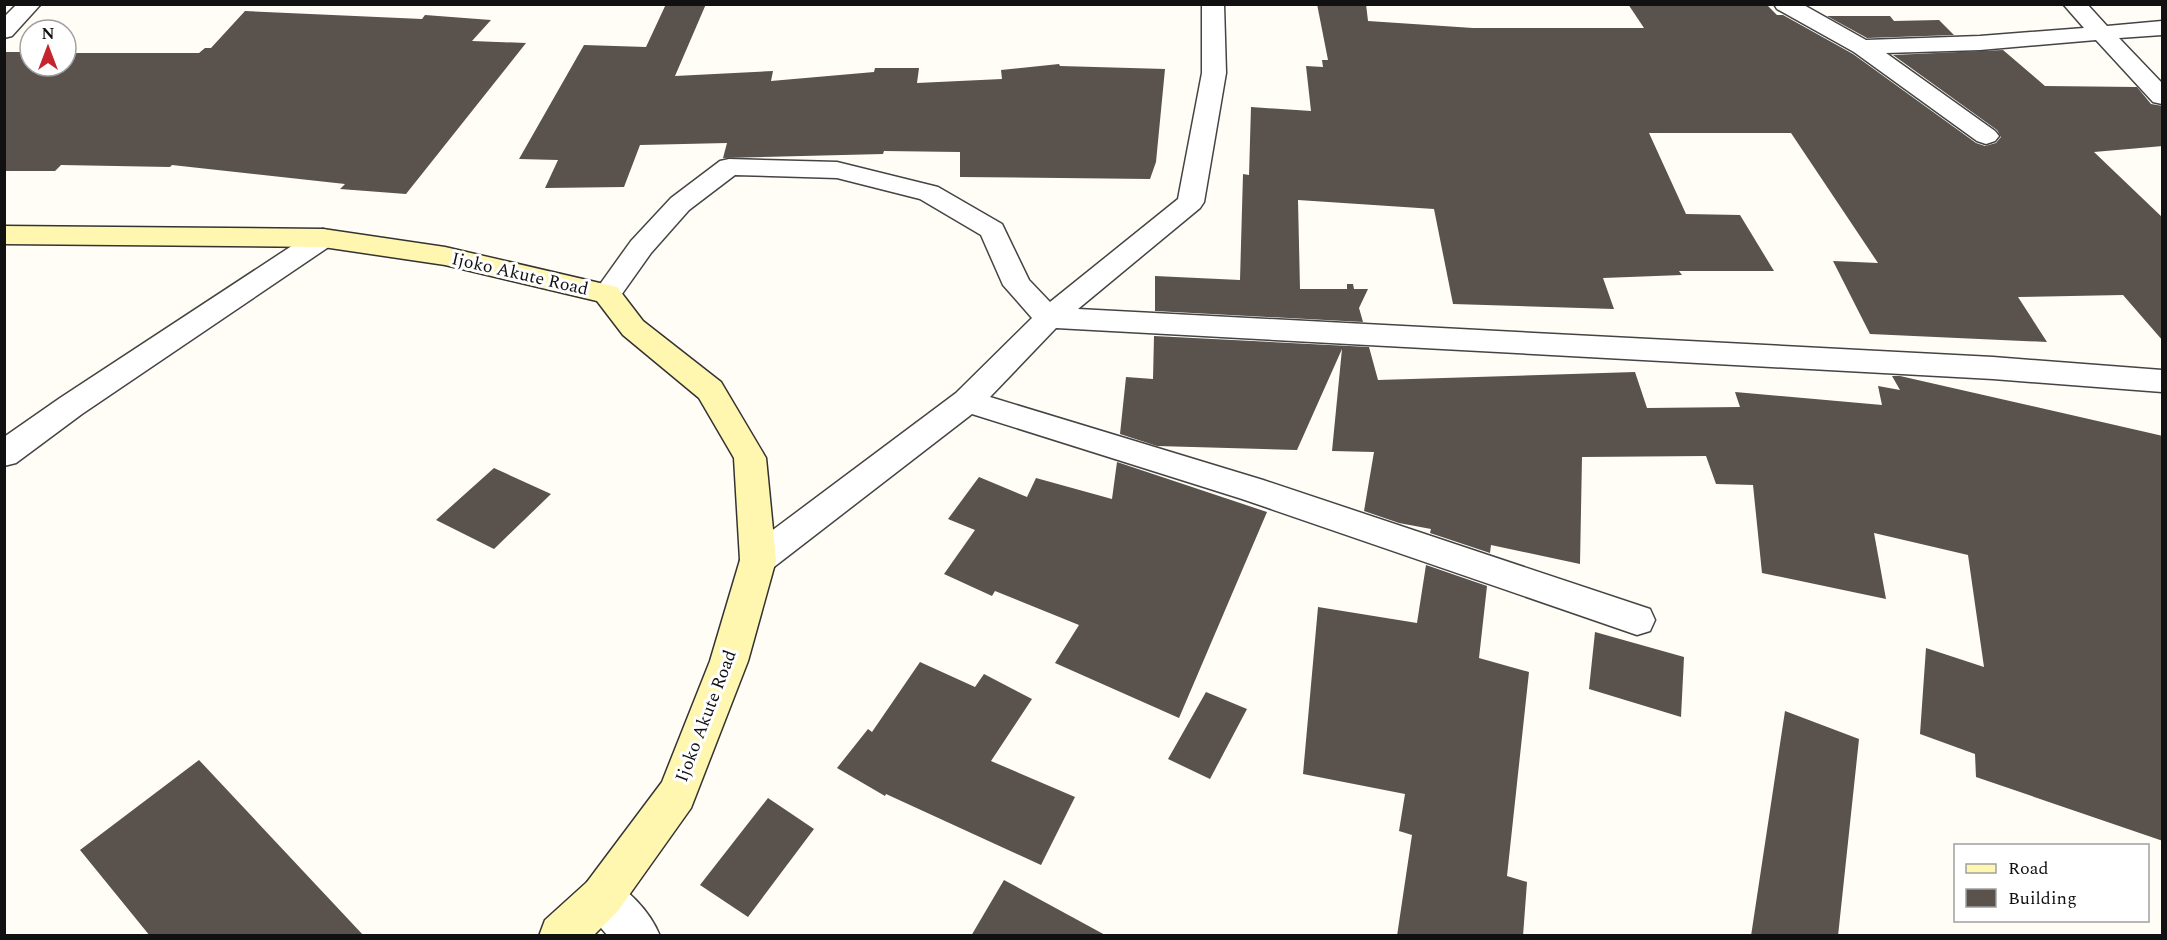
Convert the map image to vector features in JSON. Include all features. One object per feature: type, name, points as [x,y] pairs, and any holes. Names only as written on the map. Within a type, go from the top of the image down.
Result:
[{"type":"main road","name":"Ijoko Akute Road","points":[[4,235],[323,238],[445,256],[607,294],[633,328],[710,390],[750,458],[758,560],[729,661],[677,794],[602,897],[561,936]]},
{"type":"street","points":[[4,31],[30,4]]},
{"type":"street","points":[[758,560],[967,401],[1049,318],[1191,202],[1214,74],[1213,4]]},
{"type":"street","points":[[1785,4],[1862,47],[1986,136]]},
{"type":"street","points":[[2074,4],[2163,97]]},
{"type":"street","points":[[1862,47],[1980,44],[2163,28]]},
{"type":"street","points":[[607,294],[641,247],[680,204],[729,167],[837,170],[929,193],[992,230],[1017,285],[1049,318],[1981,367],[2163,381]]},
{"type":"street","points":[[4,454],[71,406],[323,238]]},
{"type":"street","points":[[967,401],[1251,489],[1637,620]]},
{"type":"street","points":[[602,897],[638,936]]},
{"type":"building","points":[[666,4],[706,4],[675,76],[773,71],[771,81],[874,72],[875,68],[919,68],[917,83],[1002,79],[1001,70],[1059,64],[1060,66],[1165,69],[1156,162],[1150,179],[960,177],[960,152],[884,151],[883,154],[723,158],[727,143],[640,145],[624,187],[545,188],[558,160],[519,159],[584,45],[646,47]]},
{"type":"building","points":[[1317,4],[1366,4],[1368,21],[1473,28],[1644,28],[1628,4],[1766,4],[1777,15],[1783,15],[1853,54],[1976,143],[1985,146],[1996,143],[2001,137],[1997,130],[1893,55],[2003,50],[2045,86],[2137,87],[2151,104],[2163,106],[2163,146],[2094,152],[2163,218],[2163,341],[2123,295],[2018,297],[2047,342],[1870,334],[1833,261],[1878,263],[1791,133],[1649,133],[1686,214],[1740,215],[1774,271],[1679,271],[1682,275],[1603,278],[1614,309],[1453,304],[1434,209],[1298,200],[1300,289],[1347,289],[1347,284],[1353,284],[1354,289],[1368,289],[1359,308],[1363,322],[1155,311],[1155,276],[1240,280],[1243,174],[1249,175],[1251,107],[1311,111],[1306,66],[1323,67],[1322,60],[1328,60]]},
{"type":"building","points":[[245,11],[422,19],[425,15],[491,20],[472,41],[526,43],[406,194],[340,189],[345,184],[172,165],[170,167],[61,165],[55,171],[4,171],[4,52],[18,52],[18,78],[78,78],[78,53],[199,53],[205,48],[211,48]]},
{"type":"building","points":[[1827,16],[1890,16],[1894,21],[1939,20],[1954,35],[1867,38]]},
{"type":"building","points":[[1154,336],[1369,347],[1378,380],[1635,372],[1647,408],[1740,407],[1735,392],[1882,405],[1878,386],[1900,390],[1892,376],[1900,376],[2163,436],[2163,841],[1976,777],[1975,754],[1920,734],[1926,648],[1984,667],[1968,555],[1874,533],[1886,599],[1762,573],[1753,485],[1716,484],[1706,456],[1582,457],[1580,564],[1491,545],[1490,553],[1430,533],[1431,529],[1399,523],[1364,511],[1374,452],[1332,451],[1342,349],[1297,450],[1157,446],[1120,434],[1126,377],[1153,379]]},
{"type":"building","points":[[1117,462],[1267,512],[1179,718],[1055,663],[1079,625],[995,591],[992,596],[944,574],[975,530],[948,519],[979,477],[1027,497],[1036,478],[1112,499]]},
{"type":"building","points":[[494,468],[551,494],[494,549],[436,520]]},
{"type":"building","points":[[1426,565],[1487,586],[1479,658],[1529,672],[1507,876],[1527,882],[1523,936],[1397,936],[1412,835],[1399,831],[1405,794],[1303,774],[1318,607],[1417,623]]},
{"type":"building","points":[[1595,632],[1684,657],[1681,717],[1589,689]]},
{"type":"building","points":[[920,662],[975,687],[984,674],[1032,699],[991,761],[1075,797],[1041,865],[886,794],[885,796],[837,768],[868,729],[872,732]]},
{"type":"building","points":[[1206,692],[1247,709],[1210,779],[1168,759]]},
{"type":"building","points":[[1785,711],[1859,739],[1838,936],[1751,936]]},
{"type":"building","points":[[199,760],[364,936],[150,936],[80,850]]},
{"type":"building","points":[[768,798],[814,829],[748,917],[700,885]]},
{"type":"building","points":[[1004,880],[1107,936],[971,936]]}]
